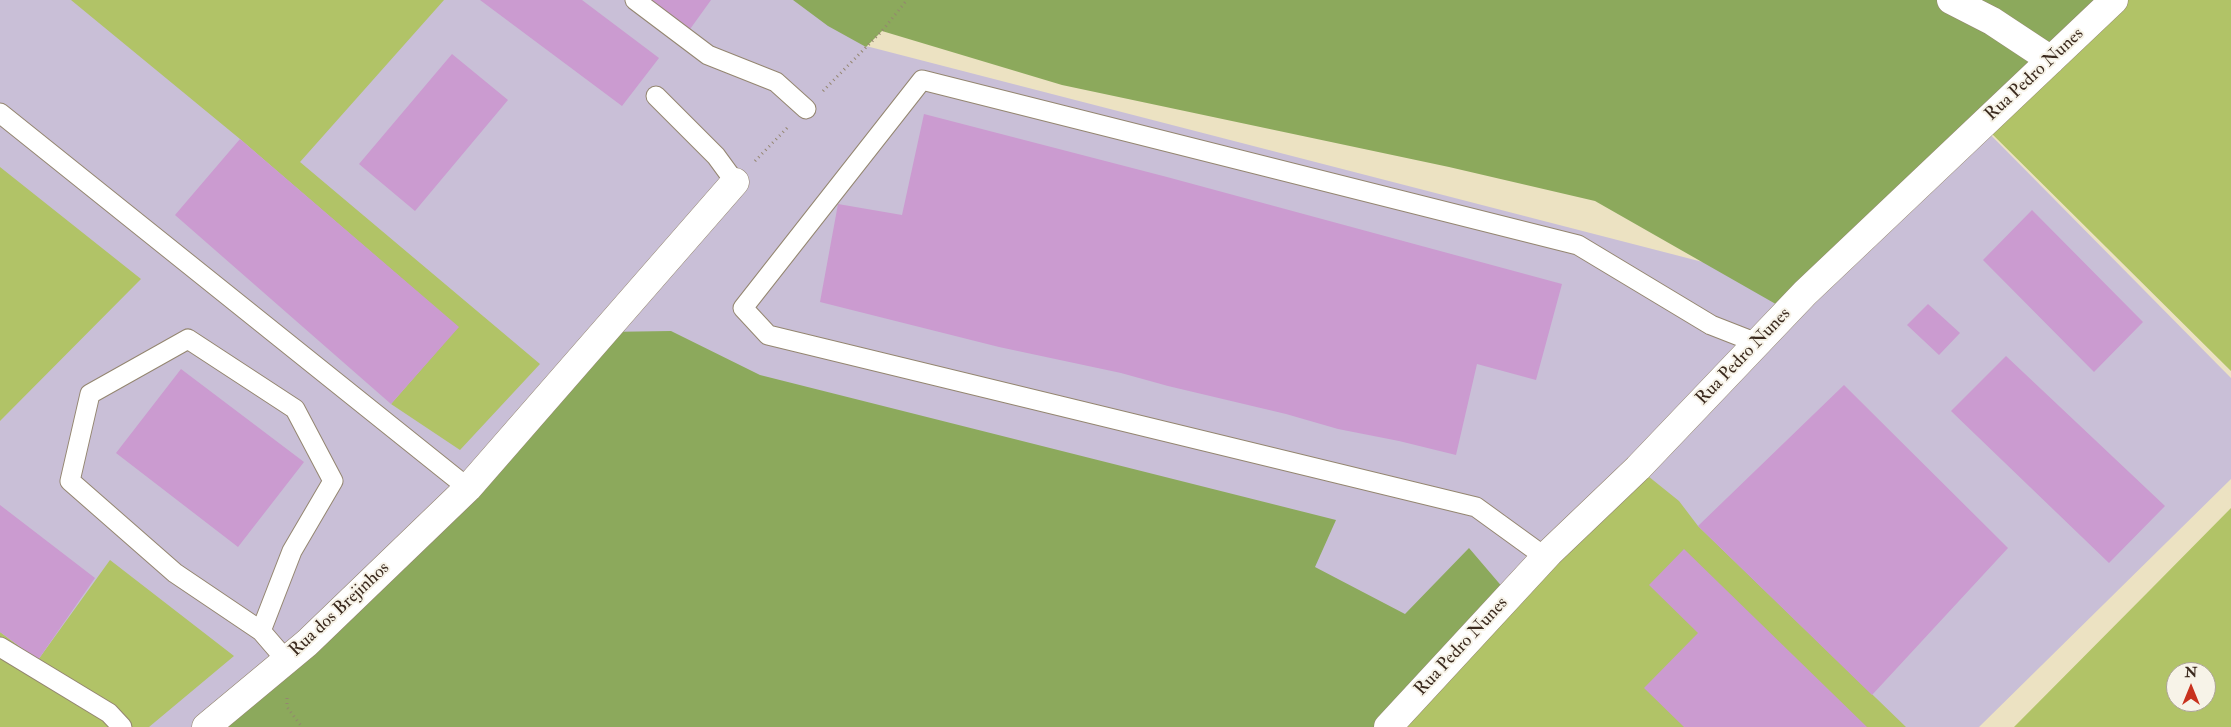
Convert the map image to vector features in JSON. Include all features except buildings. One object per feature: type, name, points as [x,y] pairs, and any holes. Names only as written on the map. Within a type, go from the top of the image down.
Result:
[{"type":"street","points":[[1951,0],[1992,21],[2051,60]]},
{"type":"street","name":"Rua Pedro Nunes","points":[[1388,727],[1545,557],[1638,468],[1805,293],[2114,0]]},
{"type":"street","name":"Rua dos Brejinhos","points":[[206,727],[307,643],[468,488],[735,182]]},
{"type":"lane","points":[[635,0],[708,55],[776,82],[806,110]]},
{"type":"lane","points":[[1545,557],[1476,507],[768,335],[743,308],[922,80],[1578,245],[1711,325],[1756,343]]},
{"type":"lane","points":[[656,96],[716,156],[735,182]]},
{"type":"lane","points":[[0,113],[468,488]]},
{"type":"lane","points":[[261,631],[292,551],[333,481],[295,409],[188,339],[90,394],[70,481],[175,573],[261,631],[286,660]]},
{"type":"lane","points":[[0,647],[109,714],[122,727]]},
{"type":"shaded area","points":[[0,0],[811,0],[866,46],[1784,283],[1968,112],[2231,378],[2231,479],[1979,727],[0,727]]},
{"type":"green space","points":[[71,0],[444,0],[300,162],[540,364],[460,450],[391,404],[458,327],[240,139]]},
{"type":"green space","points":[[793,0],[2114,0],[1788,311],[1595,201],[1449,167],[1062,85],[882,31],[866,47],[828,26]]},
{"type":"green space","points":[[2114,0],[2231,0],[2231,371],[1982,124]]},
{"type":"green space","points":[[0,167],[141,279],[0,421]]},
{"type":"green space","points":[[671,331],[760,375],[1336,520],[1315,567],[1405,614],[1469,548],[1510,596],[1388,727],[206,727],[307,643],[604,332]]},
{"type":"green space","points":[[1638,468],[1679,501],[1698,526],[1906,727],[1388,727]]},
{"type":"green space","points":[[2231,508],[2231,727],[2014,727]]},
{"type":"green space","points":[[110,560],[234,656],[149,727],[0,727],[0,632],[38,660]]}]
